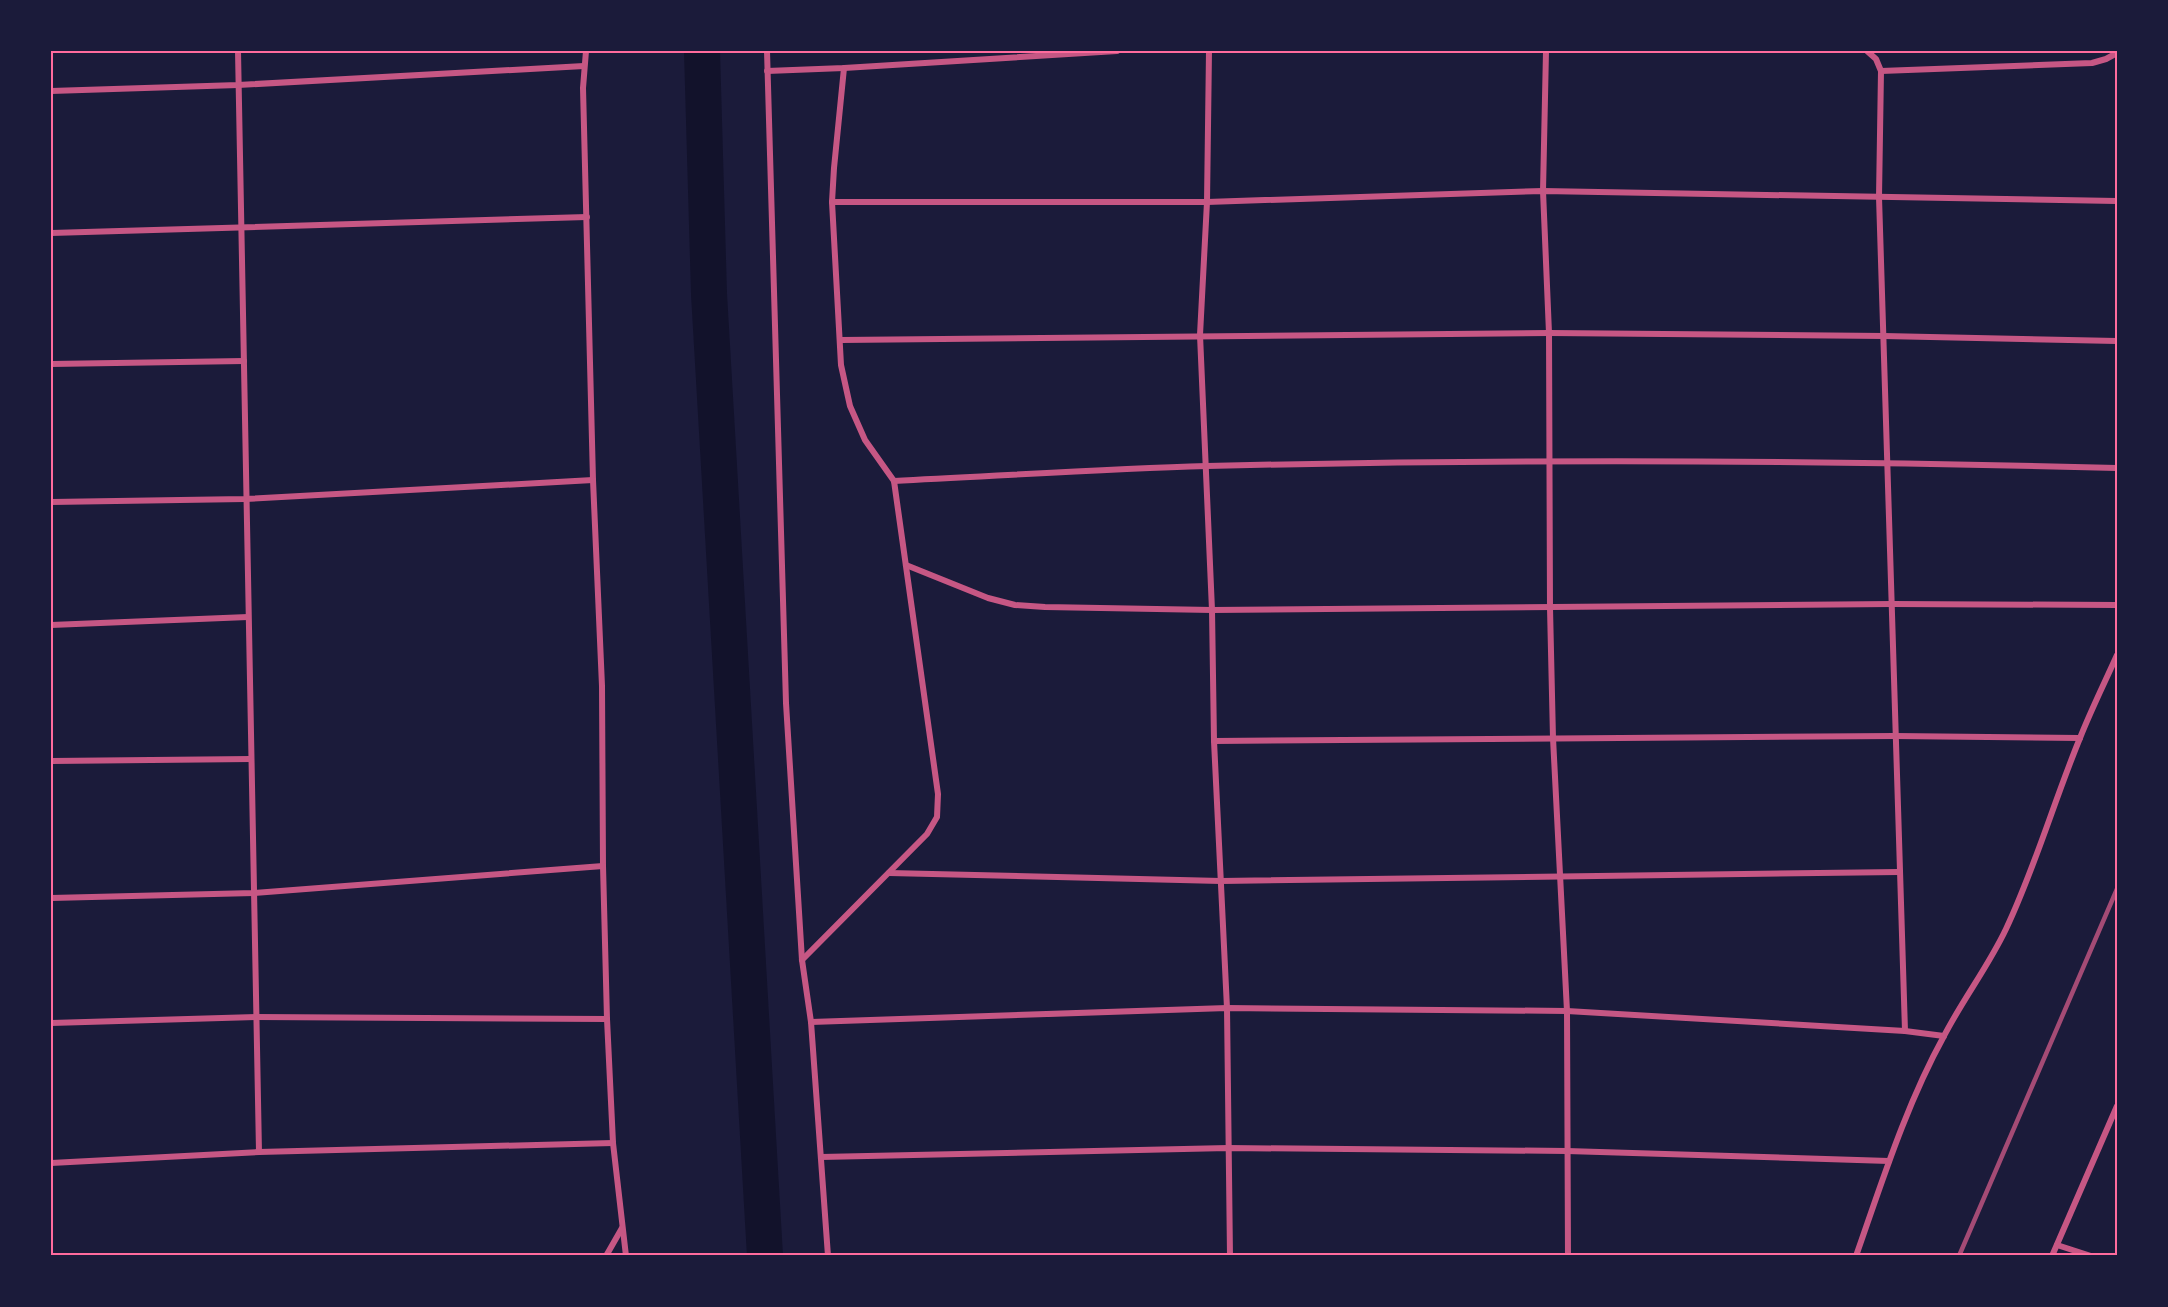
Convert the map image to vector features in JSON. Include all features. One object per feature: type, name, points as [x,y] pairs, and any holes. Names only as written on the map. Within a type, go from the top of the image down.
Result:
[{"type":"street","points":[[238,51],[259,1152]]},
{"type":"street","points":[[586,51],[584,66],[587,217],[593,480],[602,686],[607,1019],[614,1143],[626,1256]]},
{"type":"street","points":[[767,51],[786,703],[802,960],[811,1022],[828,1256]]},
{"type":"street","points":[[767,71],[844,69],[1117,51]]},
{"type":"street","points":[[1209,51],[1208,202],[1200,335],[1212,610],[1214,741],[1227,1008],[1230,1256]]},
{"type":"street","points":[[1546,51],[1544,191],[1549,333],[1550,608],[1567,1011],[1568,1256]]},
{"type":"street","points":[[1867,51],[1876,59],[1881,71],[1879,196],[1894,736],[1905,1030]]},
{"type":"street","points":[[1881,71],[2092,63],[2117,53]]},
{"type":"street","points":[[51,91],[584,66]]},
{"type":"street","points":[[802,960],[927,834],[937,817],[938,794],[894,481],[865,440],[850,406],[841,365],[832,202],[844,69]]},
{"type":"street","points":[[832,202],[1208,202],[1544,191],[2117,201]]},
{"type":"street","points":[[51,233],[587,217]]},
{"type":"street","points":[[841,340],[1549,333],[2117,341]]},
{"type":"street","points":[[51,364],[244,361]]},
{"type":"street","points":[[894,481],[1205,466],[1548,462],[1886,462],[2117,468]]},
{"type":"street","points":[[51,502],[245,500],[593,480]]},
{"type":"street","points":[[906,565],[988,598],[1015,605],[1212,610],[1892,604],[2117,605]]},
{"type":"street","points":[[51,626],[249,617]]},
{"type":"street","points":[[1856,1256],[1889,1161],[1944,1036],[2006,929],[2032,869],[2079,738],[2117,655]]},
{"type":"street","points":[[1214,741],[1894,736],[2079,738]]},
{"type":"street","points":[[51,761],[251,759]]},
{"type":"street","points":[[51,898],[254,893],[603,866]]},
{"type":"street","points":[[889,873],[1221,881],[1899,872]]},
{"type":"street","points":[[811,1022],[1227,1008],[1567,1011],[1905,1030],[1944,1036]]},
{"type":"street","points":[[51,1023],[256,1017],[607,1019]]},
{"type":"street","points":[[2052,1256],[2115,1116],[2117,1106]]},
{"type":"street","points":[[51,1163],[259,1152],[614,1143]]},
{"type":"street","points":[[821,1157],[1228,1148],[1567,1151],[1889,1161]]},
{"type":"street","points":[[606,1256],[623,1227]]},
{"type":"street","points":[[2057,1245],[2091,1256]]},
{"type":"waterway","points":[[702,51],[709,294],[765,1256]]},
{"type":"railway","points":[[1959,1256],[2117,889]]}]
